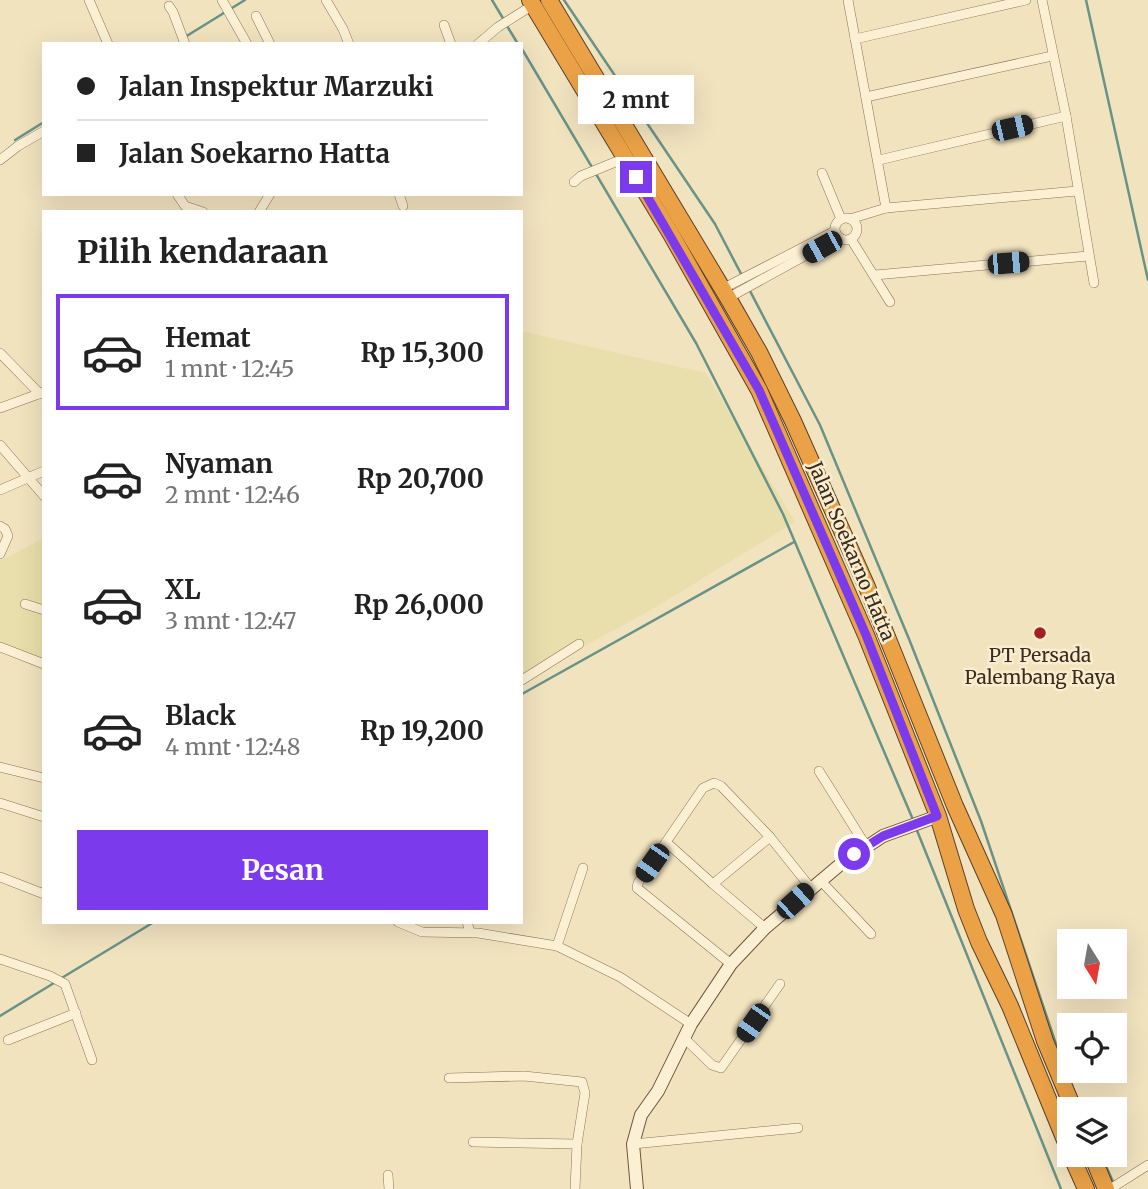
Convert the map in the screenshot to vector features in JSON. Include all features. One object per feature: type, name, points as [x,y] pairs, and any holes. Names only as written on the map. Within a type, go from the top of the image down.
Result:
[{"type":"highway","name":"Jalan Soekarno Hatta","points":[[550,0],[731,290],[867,587],[950,794],[1003,915],[1045,1041],[1057,1054]]},
{"type":"highway","name":"Jalan Soekarno Hatta","points":[[531,2],[746,363],[871,646],[966,909],[1010,1006],[1057,1121]]},
{"type":"highway","points":[[789,456],[805,448]]},
{"type":"highway","name":"Jalan Soekarno Hatta","points":[[1076,1167],[1086,1189]]},
{"type":"highway","points":[[1100,1167],[1112,1187]]},
{"type":"street","points":[[89,0],[107,42]]},
{"type":"street","points":[[326,0],[348,42]]},
{"type":"street","points":[[848,0],[886,208]]},
{"type":"street","points":[[855,38],[1026,0]]},
{"type":"street","points":[[1042,0],[1066,116],[1094,283]]},
{"type":"street","points":[[480,42],[531,2]]},
{"type":"street","points":[[169,6],[183,40]]},
{"type":"street","points":[[226,7],[246,42]]},
{"type":"street","points":[[256,16],[269,42]]},
{"type":"street","points":[[444,25],[450,42]]},
{"type":"street","points":[[866,97],[1052,56]]},
{"type":"street","points":[[878,159],[1066,116]]},
{"type":"street","points":[[0,160],[42,132]]},
{"type":"street","points":[[574,182],[625,158]]},
{"type":"street","points":[[822,173],[846,219],[855,222],[857,229],[851,239]]},
{"type":"street","points":[[851,239],[844,240],[837,234],[837,223],[886,208],[1077,191]]},
{"type":"street","points":[[400,196],[403,206]]},
{"type":"street","points":[[731,290],[754,272],[837,234]]},
{"type":"street","points":[[731,290],[761,281],[837,234]]},
{"type":"street","points":[[851,239],[890,302]]},
{"type":"street","points":[[875,275],[1088,256]]},
{"type":"street","points":[[0,353],[42,393],[0,408]]},
{"type":"street","points":[[0,444],[42,494]]},
{"type":"street","points":[[0,490],[42,472]]},
{"type":"street","points":[[0,526],[5,528],[8,536],[0,554]]},
{"type":"street","points":[[25,604],[42,610]]},
{"type":"street","points":[[523,679],[579,644]]},
{"type":"street","points":[[0,647],[42,663]]},
{"type":"street","points":[[0,767],[42,778]]},
{"type":"street","points":[[818,771],[866,846]]},
{"type":"street","points":[[731,964],[638,891],[638,883],[703,788],[714,783],[721,786],[815,883],[871,933]]},
{"type":"street","points":[[0,803],[42,816]]},
{"type":"street","points":[[637,1189],[633,1144],[641,1115],[658,1091],[691,1024],[731,964],[765,928],[815,883],[866,846],[931,818]]},
{"type":"street","points":[[713,884],[771,837]]},
{"type":"street","points":[[666,842],[765,928]]},
{"type":"street","points":[[557,946],[583,869]]},
{"type":"street","points":[[0,877],[42,893]]},
{"type":"street","points":[[403,924],[422,932],[470,932],[557,946],[620,977],[691,1024]]},
{"type":"street","points":[[468,924],[470,932]]},
{"type":"street","points":[[0,959],[54,977],[65,984],[92,1060]]},
{"type":"street","points":[[684,1038],[712,1066],[721,1068],[780,984]]},
{"type":"street","points":[[8,1040],[76,1013]]},
{"type":"street","points":[[449,1078],[524,1076],[580,1081],[585,1093],[577,1144],[575,1189]]},
{"type":"street","points":[[633,1144],[798,1128]]},
{"type":"street","points":[[473,1142],[577,1144]]},
{"type":"street","points":[[1112,1187],[1148,1165]]},
{"type":"street","points":[[388,1175],[389,1189]]},
{"type":"shaded area","points":[[523,333],[706,373],[795,522],[651,610],[523,679]]},
{"type":"shaded area","points":[[42,539],[42,671],[0,648],[0,561]]},
{"type":"waterway","points":[[185,37],[245,0]]},
{"type":"waterway","points":[[492,0],[504,20]]},
{"type":"waterway","points":[[564,0],[715,224],[820,425],[981,821],[1057,1047]]},
{"type":"waterway","points":[[1086,0],[1148,280]]},
{"type":"waterway","points":[[507,26],[517,42]]},
{"type":"waterway","points":[[523,51],[696,343],[783,514],[914,822]]},
{"type":"waterway","points":[[15,140],[42,123]]},
{"type":"waterway","points":[[523,693],[794,542]]},
{"type":"waterway","points":[[916,828],[1061,1189]]},
{"type":"waterway","points":[[60,979],[151,924]]},
{"type":"waterway","points":[[0,1016],[54,983]]},
{"type":"waterway","points":[[1106,1167],[1114,1184]]},
{"type":"place","name":"PT Persada Palembang Raya","points":[[1040,633]]},
{"type":"route","points":[[636,177],[746,363],[759,390],[866,635],[937,816],[883,836],[854,854]]}]
